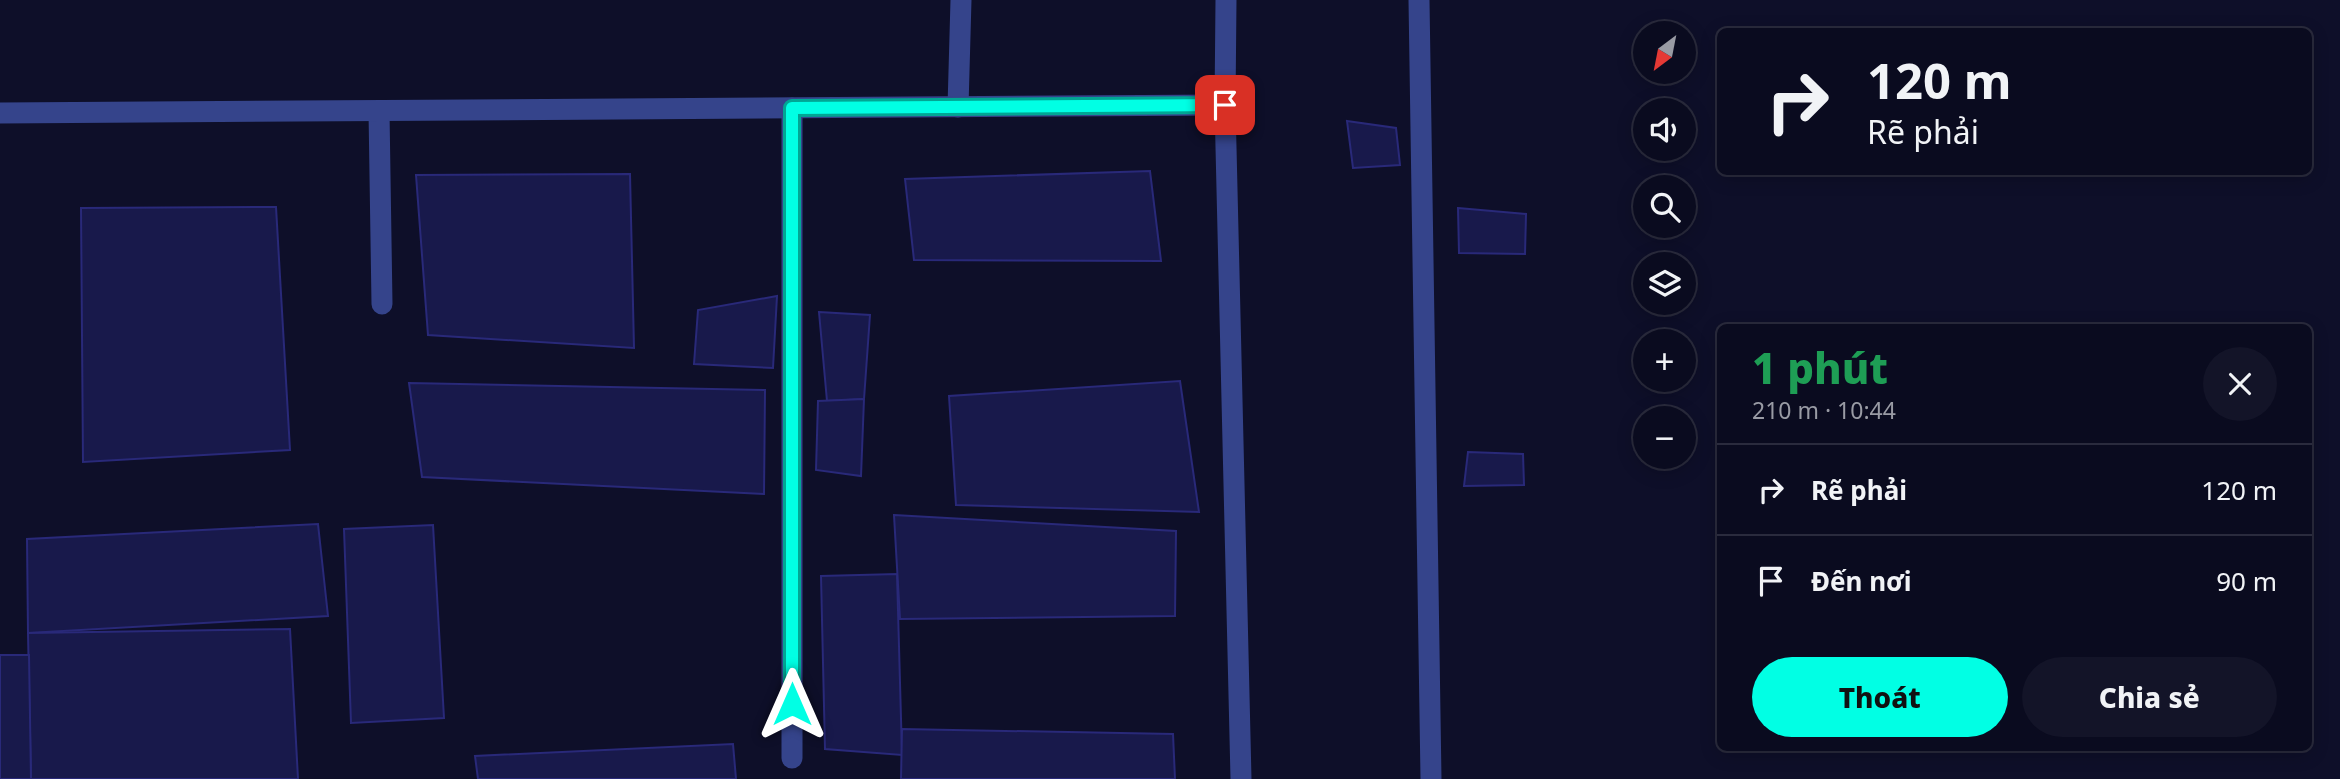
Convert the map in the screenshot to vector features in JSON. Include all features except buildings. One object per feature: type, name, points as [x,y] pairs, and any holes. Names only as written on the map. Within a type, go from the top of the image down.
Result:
[{"type":"street","points":[[958,107],[961,0]]},
{"type":"street","points":[[1226,0],[1225,105],[1241,779]]},
{"type":"street","points":[[1419,0],[1431,779]]},
{"type":"street","points":[[0,113],[1225,105]]},
{"type":"street","points":[[792,108],[792,758]]},
{"type":"street","points":[[379,111],[382,304]]},
{"type":"route","points":[[792,704],[792,108],[1225,105]]}]
